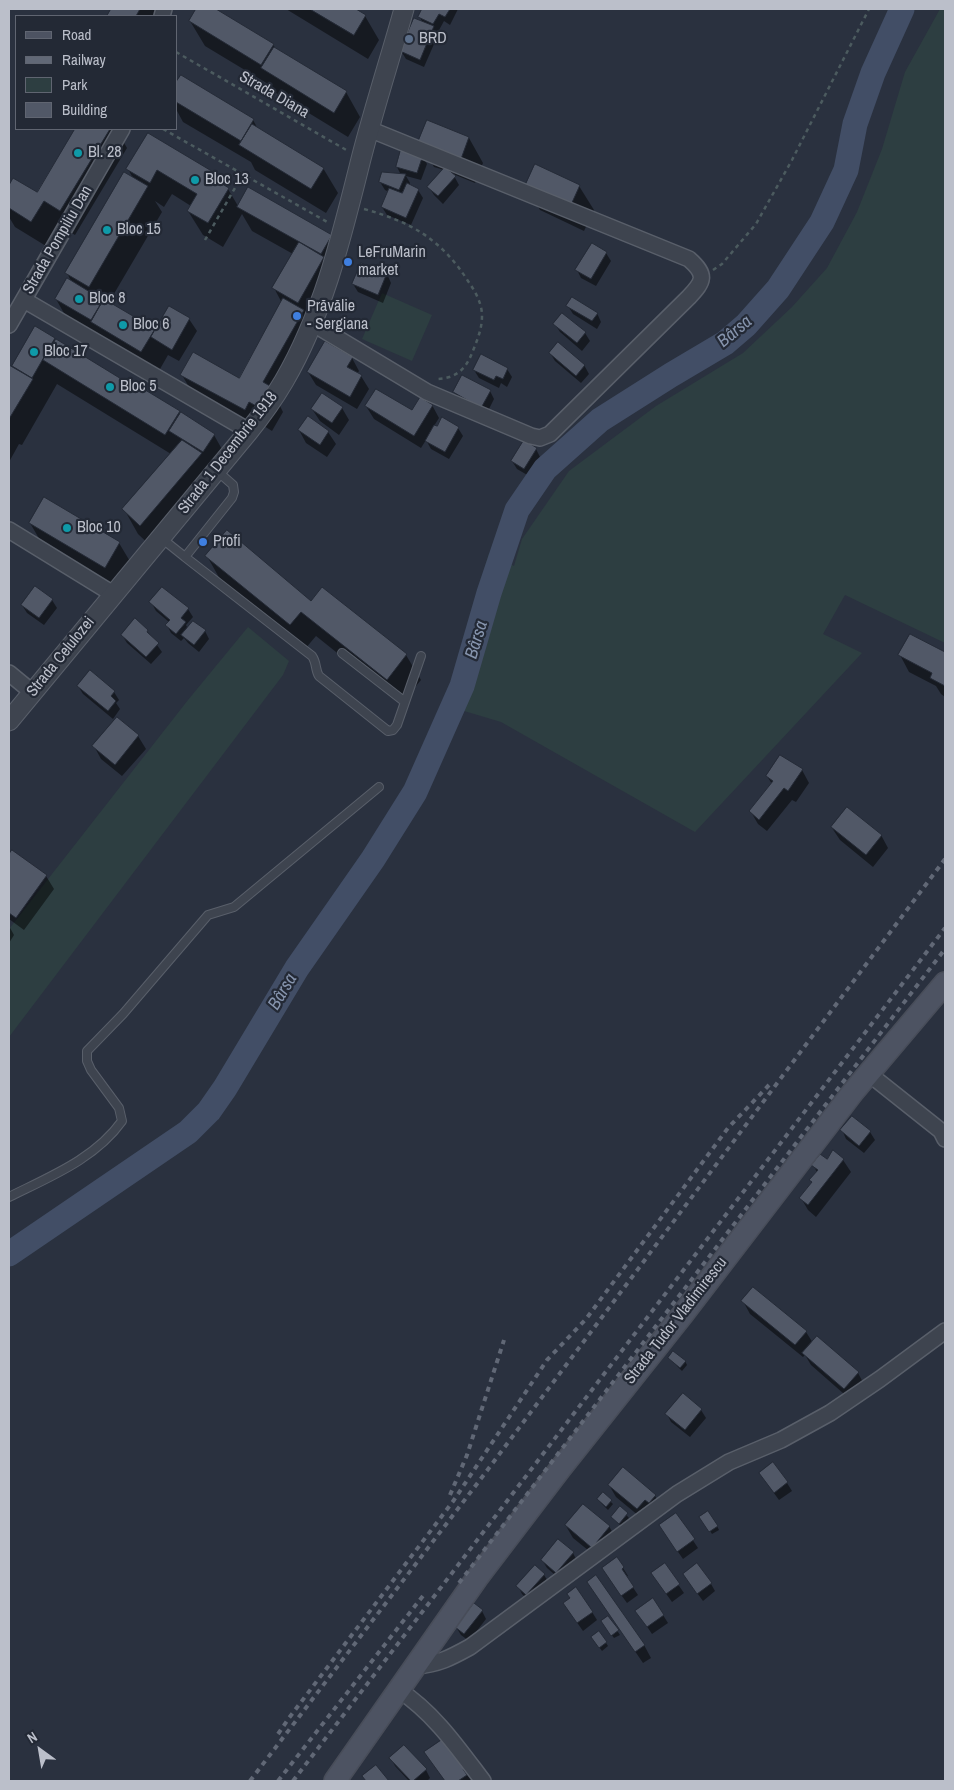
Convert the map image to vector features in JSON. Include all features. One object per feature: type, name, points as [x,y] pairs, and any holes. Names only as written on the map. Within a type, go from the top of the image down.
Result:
[{"type":"main road","name":"Strada Tudor Vladimirescu","points":[[335,1781],[477,1578],[524,1516],[868,1073],[945,983]]},
{"type":"street","name":"Strada 1 Decembrie 1918","points":[[113,594],[249,431],[285,380],[312,323],[330,276],[369,129],[404,9]]},
{"type":"street","points":[[312,323],[426,392],[531,436],[540,438],[550,434],[682,304],[699,286],[702,278],[699,268],[689,259],[369,129]]},
{"type":"street","name":"Strada Pompiliu Dan","points":[[9,325],[121,130]]},
{"type":"street","points":[[24,300],[249,431]]},
{"type":"street","points":[[9,530],[113,594]]},
{"type":"street","name":"Strada Celulozei","points":[[9,720],[113,594]]},
{"type":"street","points":[[9,674],[32,692]]},
{"type":"street","points":[[868,1073],[941,1131],[945,1139]]},
{"type":"street","points":[[416,1666],[446,1660],[470,1647],[677,1494],[729,1462],[781,1440],[830,1413],[945,1331]]},
{"type":"street","points":[[399,1690],[425,1709],[438,1722],[483,1781]]},
{"type":"lane","points":[[185,557],[232,498],[234,492],[233,485],[216,470]]},
{"type":"lane","points":[[160,537],[312,656],[315,660],[316,671],[319,676],[388,731],[393,730],[397,725],[422,656]]},
{"type":"lane","points":[[342,653],[405,702]]},
{"type":"lane","points":[[9,1197],[78,1162],[112,1134],[122,1121],[119,1108],[91,1070],[87,1061],[86,1051],[123,1014],[208,915],[234,907],[379,787]]},
{"type":"path","points":[[702,278],[722,264],[756,224],[792,160],[869,9]]},
{"type":"path","name":"Strada Diana","points":[[178,53],[361,158]]},
{"type":"path","points":[[164,130],[343,232]]},
{"type":"path","points":[[205,240],[243,174]]},
{"type":"path","points":[[350,205],[405,222],[429,236],[451,258],[476,294],[482,314],[480,332],[470,358],[458,374],[447,379],[432,379]]},
{"type":"green space","points":[[940,9],[945,9],[945,643],[845,595],[823,634],[862,653],[695,832],[501,722],[444,705],[489,553],[514,566],[522,539],[569,471],[656,406],[743,353],[792,307],[827,268],[857,212],[882,149],[905,72]]},
{"type":"green space","points":[[382,293],[432,315],[412,361],[362,339]]},
{"type":"green space","points":[[248,627],[289,661],[283,675],[9,1037],[9,929],[188,700]]},
{"type":"building","points":[[111,9],[140,9],[137,15],[108,15]]},
{"type":"building","points":[[196,9],[216,9],[274,44],[261,65],[189,21]]},
{"type":"building","points":[[310,9],[356,9],[366,15],[354,35]]},
{"type":"building","points":[[422,9],[450,9],[445,17],[439,14],[433,24],[418,17]]},
{"type":"building","points":[[414,18],[434,26],[420,60],[400,51]]},
{"type":"building","points":[[274,47],[347,91],[334,113],[261,68]]},
{"type":"building","points":[[181,75],[254,119],[241,141],[178,103],[178,79]]},
{"type":"building","points":[[427,120],[469,137],[461,159],[418,142]]},
{"type":"building","points":[[252,124],[324,168],[311,189],[239,145]]},
{"type":"building","name":"Bl. 28","points":[[74,130],[109,130],[60,211],[44,201],[31,222],[9,208],[9,185],[13,178],[37,192]]},
{"type":"building","name":"Bloc 13","points":[[148,133],[215,173],[212,178],[229,188],[208,223],[187,211],[197,194],[157,170],[150,183],[126,169]]},
{"type":"building","points":[[401,149],[423,155],[417,173],[396,167]]},
{"type":"building","points":[[535,164],[580,185],[570,207],[525,186]]},
{"type":"building","points":[[445,167],[456,176],[438,196],[427,187]]},
{"type":"building","name":"Bloc 15","points":[[124,172],[148,186],[89,287],[65,273]]},
{"type":"building","points":[[382,172],[406,174],[399,190],[379,182]]},
{"type":"building","points":[[407,183],[419,189],[406,218],[381,207],[389,188],[402,193]]},
{"type":"building","points":[[248,187],[332,235],[321,254],[237,207]]},
{"type":"building","points":[[299,242],[324,257],[298,303],[272,288]]},
{"type":"building","points":[[592,243],[607,252],[591,279],[575,270]]},
{"type":"building","points":[[361,263],[387,273],[378,295],[352,284]]},
{"type":"building","name":"Bloc 8","points":[[67,278],[103,300],[91,320],[55,299]]},
{"type":"building","points":[[572,297],[598,313],[592,321],[566,306]]},
{"type":"building","points":[[283,298],[304,310],[263,382],[270,386],[258,407],[249,402],[245,410],[180,375],[193,352],[239,378]]},
{"type":"building","name":"Bloc 6","points":[[104,299],[155,329],[141,352],[91,322]]},
{"type":"building","points":[[169,306],[190,318],[172,350],[151,337]]},
{"type":"building","points":[[562,313],[586,332],[577,343],[553,324]]},
{"type":"building","name":"Bloc 17","points":[[35,326],[55,338],[32,378],[12,366]]},
{"type":"building","name":"Bloc 5","points":[[56,339],[136,388],[137,385],[180,411],[165,435],[43,360]]},
{"type":"building","points":[[325,341],[353,357],[347,367],[362,375],[350,397],[307,372]]},
{"type":"building","points":[[558,342],[585,365],[576,376],[549,353]]},
{"type":"building","points":[[481,354],[508,368],[503,379],[496,376],[494,380],[473,370]]},
{"type":"building","points":[[9,365],[33,379],[9,419]]},
{"type":"building","points":[[462,375],[491,390],[481,408],[453,392]]},
{"type":"building","points":[[376,389],[412,410],[420,397],[433,405],[414,436],[365,406]]},
{"type":"building","points":[[322,393],[343,407],[332,423],[311,409]]},
{"type":"building","points":[[181,412],[215,434],[203,452],[169,431]]},
{"type":"building","points":[[308,416],[329,431],[320,445],[298,430]]},
{"type":"building","points":[[442,417],[459,427],[445,452],[425,441],[434,425],[437,426]]},
{"type":"building","points":[[182,440],[202,453],[140,526],[122,509]]},
{"type":"building","points":[[524,440],[537,448],[524,469],[511,461]]},
{"type":"building","name":"Bloc 10","points":[[44,497],[120,542],[105,568],[29,523]]},
{"type":"building","points":[[227,530],[311,601],[322,587],[407,654],[387,680],[301,612],[290,625],[205,556]]},
{"type":"building","points":[[35,586],[53,599],[39,618],[21,605]]},
{"type":"building","points":[[162,587],[189,608],[181,618],[186,622],[176,634],[165,625],[170,620],[149,602]]},
{"type":"building","points":[[135,618],[159,643],[146,657],[121,635]]},
{"type":"building","points":[[193,621],[206,630],[194,645],[181,635]]},
{"type":"building","points":[[910,634],[945,652],[945,686],[930,678],[932,673],[898,655]]},
{"type":"building","points":[[90,670],[115,691],[111,696],[116,701],[108,711],[77,686]]},
{"type":"building","points":[[117,717],[139,735],[115,765],[92,746]]},
{"type":"building","points":[[780,755],[803,769],[788,791],[784,788],[759,820],[749,811],[773,781],[766,776]]},
{"type":"building","points":[[847,807],[882,835],[866,855],[831,827]]},
{"type":"building","points":[[12,850],[47,875],[16,918],[9,913],[9,854]]},
{"type":"building","points":[[852,1116],[871,1131],[859,1146],[840,1130]]},
{"type":"building","points":[[833,1150],[844,1159],[808,1205],[799,1198],[812,1182],[809,1180],[818,1170],[811,1165],[820,1154],[827,1159]]},
{"type":"building","points":[[753,1287],[807,1331],[795,1345],[741,1301]]},
{"type":"building","points":[[817,1336],[859,1372],[844,1389],[802,1353]]},
{"type":"building","points":[[673,1351],[686,1361],[680,1368],[668,1358]]},
{"type":"building","points":[[683,1393],[702,1409],[685,1430],[665,1414]]},
{"type":"building","points":[[773,1462],[788,1482],[774,1493],[759,1473]]},
{"type":"building","points":[[623,1467],[656,1495],[649,1503],[645,1500],[637,1509],[608,1485]]},
{"type":"building","points":[[603,1492],[612,1500],[606,1507],[597,1499]]},
{"type":"building","points":[[583,1504],[610,1526],[592,1548],[565,1525]]},
{"type":"building","points":[[620,1506],[628,1513],[619,1524],[611,1517]]},
{"type":"building","points":[[708,1511],[718,1526],[709,1532],[699,1517]]},
{"type":"building","points":[[676,1513],[695,1539],[677,1552],[659,1525]]},
{"type":"building","points":[[558,1539],[574,1552],[556,1573],[541,1560]]},
{"type":"building","points":[[617,1557],[624,1567],[622,1569],[634,1587],[621,1596],[602,1568]]},
{"type":"building","points":[[665,1563],[680,1584],[666,1594],[651,1573]]},
{"type":"building","points":[[697,1563],[712,1583],[697,1594],[683,1574]]},
{"type":"building","points":[[535,1565],[545,1574],[526,1595],[516,1586]]},
{"type":"building","points":[[596,1575],[645,1645],[635,1652],[587,1582]]},
{"type":"building","points":[[576,1587],[593,1612],[577,1623],[563,1603],[570,1598],[567,1594]]},
{"type":"building","points":[[653,1598],[664,1615],[647,1627],[635,1611]]},
{"type":"building","points":[[474,1603],[483,1610],[464,1634],[455,1627]]},
{"type":"building","points":[[608,1616],[619,1630],[611,1636],[601,1621]]},
{"type":"building","points":[[599,1631],[607,1642],[599,1648],[591,1637]]},
{"type":"building","points":[[446,1737],[466,1767],[463,1769],[467,1775],[458,1781],[445,1781],[424,1752]]},
{"type":"building","points":[[404,1745],[427,1769],[413,1781],[389,1758]]},
{"type":"building","points":[[376,1765],[389,1781],[366,1781],[362,1776]]},
{"type":"waterway","name":"Bârsa","points":[[9,1254],[188,1132],[209,1111],[225,1088],[297,968],[373,859],[415,792],[462,686],[489,593],[517,510],[545,469],[600,420],[725,343],[746,325],[778,289],[822,222],[846,170],[855,124],[873,73],[902,9]]},
{"type":"railway","points":[[250,1781],[486,1472],[945,859]]},
{"type":"railway","points":[[293,1781],[945,928]]},
{"type":"railway","points":[[459,1583],[945,949]]},
{"type":"railway","points":[[278,1734],[454,1500],[547,1360],[586,1319],[728,1128],[769,1085]]},
{"type":"railway","points":[[450,1495],[467,1455],[504,1340]]},
{"type":"railway","points":[[278,1781],[426,1592]]},
{"type":"place","name":"BRD","points":[[409,39]]},
{"type":"place","name":"Bl. 28","points":[[78,153]]},
{"type":"place","name":"Bloc 13","points":[[195,180]]},
{"type":"place","name":"Bloc 15","points":[[107,230]]},
{"type":"place","name":"LeFruMarin market","points":[[348,262]]},
{"type":"place","name":"Bloc 8","points":[[79,299]]},
{"type":"place","name":"Prăvălie - Sergiana","points":[[297,316]]},
{"type":"place","name":"Bloc 6","points":[[123,325]]},
{"type":"place","name":"Bloc 17","points":[[34,352]]},
{"type":"place","name":"Bloc 5","points":[[110,387]]},
{"type":"place","name":"Bloc 10","points":[[67,528]]},
{"type":"place","name":"Profi","points":[[203,542]]}]
